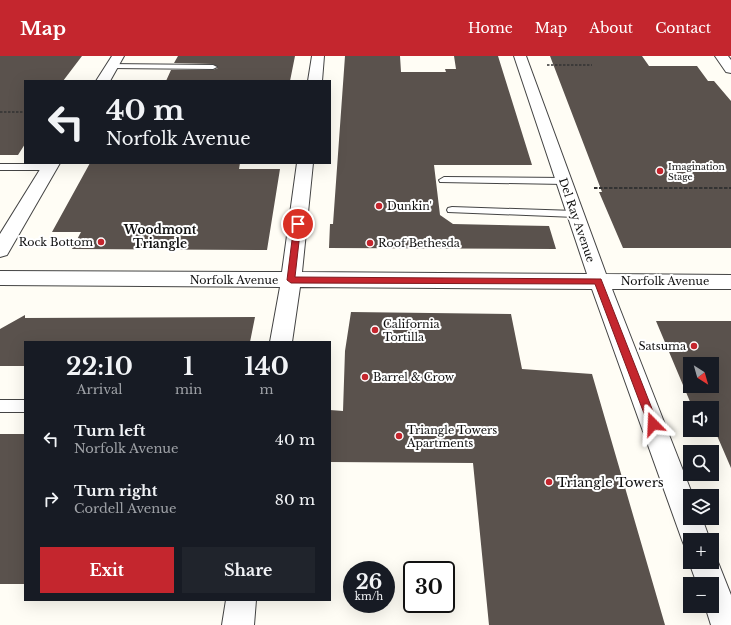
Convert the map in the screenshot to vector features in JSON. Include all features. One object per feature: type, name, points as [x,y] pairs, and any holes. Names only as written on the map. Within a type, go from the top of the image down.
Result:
[{"type":"street","points":[[315,80],[318,56]]},
{"type":"street","name":"Del Ray Avenue","points":[[520,56],[598,281],[693,533]]},
{"type":"street","points":[[720,56],[731,69]]},
{"type":"street","points":[[104,80],[114,61]]},
{"type":"street","points":[[281,341],[291,280],[305,164]]},
{"type":"street","points":[[0,250],[51,165]]},
{"type":"street","name":"Norfolk Avenue","points":[[0,278],[731,282]]},
{"type":"street","points":[[707,569],[727,625]]},
{"type":"street","points":[[238,625],[242,601]]},
{"type":"lane","points":[[114,61],[213,67]]},
{"type":"lane","points":[[0,167],[51,165]]},
{"type":"lane","points":[[444,180],[564,182]]},
{"type":"lane","points":[[452,210],[575,214]]},
{"type":"lane","points":[[0,406],[24,406]]},
{"type":"path","points":[[547,65],[592,65]]},
{"type":"path","points":[[0,112],[24,112]]},
{"type":"path","points":[[594,188],[731,188]]},
{"type":"building","points":[[0,56],[82,56],[64,80],[24,80],[24,146],[18,155],[0,155]]},
{"type":"building","points":[[178,56],[295,56],[290,80],[166,80],[171,70],[213,70],[218,68],[213,64],[174,63]]},
{"type":"building","points":[[345,56],[400,56],[401,72],[446,72],[445,69],[456,69],[454,56],[498,56],[532,165],[434,165],[440,215],[453,224],[549,226],[556,249],[329,248],[330,224],[333,224]]},
{"type":"building","points":[[550,56],[642,56],[649,66],[697,66],[708,81],[714,81],[731,101],[731,248],[623,248],[599,192],[602,192]]},
{"type":"building","points":[[89,164],[240,164],[239,169],[280,169],[267,250],[72,249],[81,232],[52,232]]},
{"type":"building","name":"Triangle Towers","points":[[351,312],[511,314],[522,369],[592,374],[665,625],[489,625],[473,463],[331,462],[331,410],[343,411],[345,351]]},
{"type":"building","points":[[25,315],[25,318],[255,317],[250,341],[24,341],[24,366],[0,366],[0,329]]},
{"type":"building","points":[[656,321],[731,321],[731,468],[718,437],[719,437],[719,401],[690,401],[686,393],[719,393],[719,357],[683,357],[683,385]]},
{"type":"building","points":[[0,434],[24,434],[24,584],[0,584]]},
{"type":"place","name":"Imagination Stage","points":[[660,171]]},
{"type":"place","name":"Dunkin'","points":[[379,206]]},
{"type":"place","name":"Rock Bottom","points":[[101,242]]},
{"type":"place","name":"Roof Bethesda","points":[[370,243]]},
{"type":"place","name":"California Tortilla","points":[[375,330]]},
{"type":"place","name":"Satsuma","points":[[694,346]]},
{"type":"place","name":"Barrel & Crow","points":[[365,377]]},
{"type":"place","name":"Triangle Towers Apartments","points":[[399,436]]},
{"type":"place","name":"Triangle Towers","points":[[549,482]]},
{"type":"district","name":"Woodmont Triangle","points":[[160,236]]},
{"type":"route","points":[[298,224],[291,280],[598,281],[653,424]]}]
